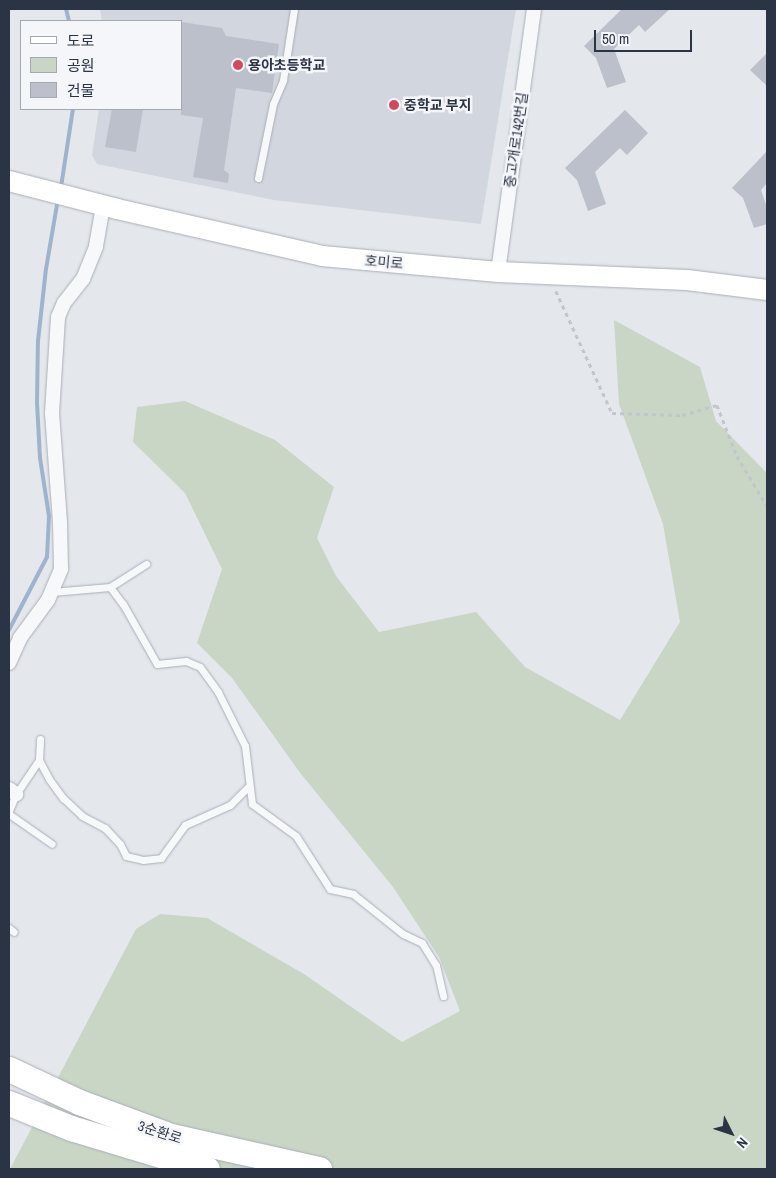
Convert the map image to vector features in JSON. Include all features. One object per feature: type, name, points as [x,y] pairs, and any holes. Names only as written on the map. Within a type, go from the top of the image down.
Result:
[{"type":"highway","name":"3순환로","points":[[9,1069],[115,1117],[171,1136],[207,1162]]},
{"type":"highway","name":"3순환로","points":[[9,1103],[71,1128],[207,1162],[319,1169]]},
{"type":"street","name":"중고개로142번길","points":[[498,272],[534,9]]},
{"type":"street","name":"호미로","points":[[9,181],[94,204],[322,256],[498,272],[687,280],[767,290]]},
{"type":"street","points":[[9,663],[20,638],[51,592],[61,568],[60,522],[52,413],[58,318],[64,303],[83,279],[96,246],[94,204]]},
{"type":"lane","points":[[258,178],[273,104],[283,80],[294,9]]},
{"type":"lane","points":[[51,592],[110,587],[146,564]]},
{"type":"lane","points":[[110,587],[157,664],[186,661],[200,666],[218,692],[245,746],[248,787],[252,804],[296,836],[330,889],[353,894],[403,934],[422,943],[436,965],[443,996]]},
{"type":"lane","points":[[40,739],[39,760],[49,779],[63,798],[82,816],[105,828],[120,844],[126,856],[143,860],[161,858],[185,825],[230,805],[248,787]]},
{"type":"lane","points":[[39,760],[12,792],[9,812],[52,844]]},
{"type":"path","points":[[548,274],[612,413],[682,415],[717,405],[737,456],[767,506]]},
{"type":"shaded area","name":"중학교 부지","points":[[100,9],[516,9],[481,224],[274,200],[97,164],[92,155],[99,110],[182,110],[182,20],[102,20]]},
{"type":"green space","points":[[614,320],[700,367],[716,421],[767,473],[767,1169],[10,1169],[136,929],[160,914],[207,918],[304,974],[402,1042],[460,1011],[439,957],[393,887],[301,774],[232,678],[197,643],[222,569],[185,493],[133,442],[137,407],[185,401],[275,440],[334,487],[317,538],[336,576],[379,632],[476,612],[525,667],[620,720],[680,622],[663,524],[619,404]]},
{"type":"building","points":[[622,9],[670,9],[645,32],[639,25],[614,49],[626,82],[607,88],[596,58],[584,46]]},
{"type":"building","points":[[182,22],[222,28],[226,36],[279,44],[272,93],[236,88],[224,170],[229,174],[228,183],[193,177],[203,118],[181,115]]},
{"type":"building","points":[[767,53],[767,86],[750,70]]},
{"type":"building","points":[[112,110],[143,110],[136,152],[105,147]]},
{"type":"building","points":[[625,110],[648,133],[627,155],[620,148],[595,172],[606,204],[588,211],[577,180],[565,168]]},
{"type":"building","points":[[767,151],[767,183],[761,190],[767,208],[767,224],[754,228],[743,198],[732,188]]},
{"type":"waterway","points":[[66,9],[69,20]]},
{"type":"waterway","points":[[61,187],[73,110]]},
{"type":"waterway","points":[[9,630],[47,557],[49,516],[40,458],[37,402],[38,341],[46,269],[58,199]]},
{"type":"place","name":"용아초등학교","points":[[238,65]]},
{"type":"place","name":"중학교 부지","points":[[394,105]]}]
